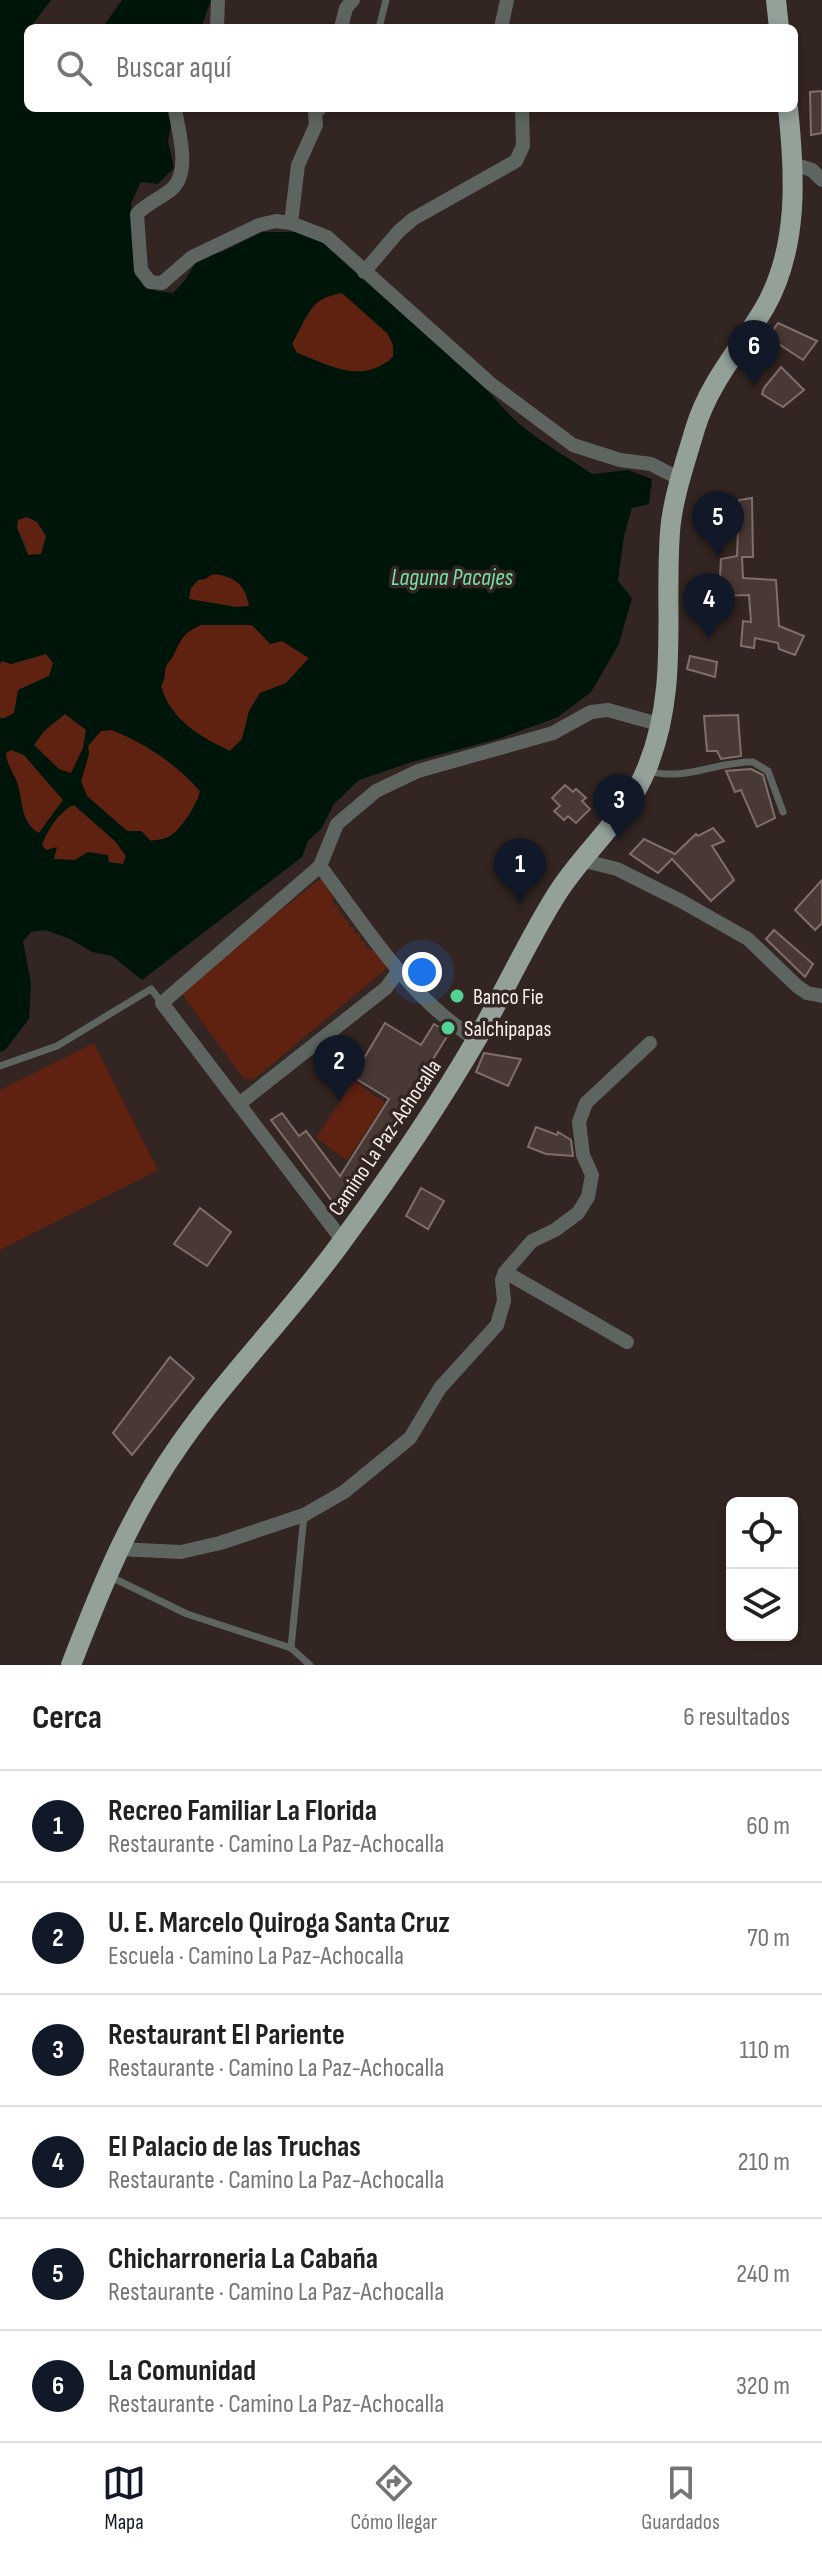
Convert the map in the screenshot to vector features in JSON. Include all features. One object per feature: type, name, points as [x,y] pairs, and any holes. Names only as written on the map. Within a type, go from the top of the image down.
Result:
[{"type":"main road","points":[[776,0],[779,24]]},
{"type":"main road","name":"Camino La Paz-Achocalla","points":[[71,1665],[106,1574],[139,1507],[182,1441],[343,1241],[421,1130],[477,1040],[556,894],[629,803],[646,770],[662,725],[670,663],[670,528],[697,423],[714,382],[764,308],[785,260],[793,199],[788,112]]},
{"type":"street","points":[[217,24],[218,0]]},
{"type":"street","points":[[342,24],[346,8],[353,0]]},
{"type":"street","points":[[502,24],[507,0]]},
{"type":"street","points":[[175,112],[182,166],[179,180],[137,214],[141,270],[145,277],[156,284],[162,283],[192,257],[226,240],[259,225],[276,221],[291,223],[327,237],[491,384],[573,445],[620,460],[651,464],[682,480]]},
{"type":"street","points":[[291,223],[298,165],[316,125],[316,112]]},
{"type":"street","points":[[364,272],[413,219],[516,161],[523,146],[522,112]]},
{"type":"street","points":[[793,164],[812,170],[822,180]]},
{"type":"street","points":[[343,1241],[162,1003],[320,866],[337,824],[376,791],[418,771],[553,733],[591,712],[608,710],[662,725]]},
{"type":"street","points":[[581,860],[617,869],[692,907],[748,939],[807,993],[822,996]]},
{"type":"street","points":[[320,866],[399,970],[443,1017],[477,1040]]},
{"type":"street","points":[[239,1104],[386,988],[399,970]]},
{"type":"street","points":[[118,1549],[181,1552],[220,1543],[304,1515],[344,1492],[410,1438],[440,1388],[497,1325],[504,1301],[502,1280],[505,1272],[532,1241],[555,1230],[578,1213],[588,1197],[592,1175],[583,1155],[579,1122],[586,1103],[650,1043]]},
{"type":"street","points":[[505,1272],[627,1342]]},
{"type":"lane","points":[[380,24],[386,0]]},
{"type":"lane","points":[[646,770],[660,775],[677,775],[753,762],[768,771],[783,812]]},
{"type":"lane","points":[[0,1066],[57,1046],[151,989],[162,1003]]},
{"type":"lane","points":[[291,1648],[304,1515]]},
{"type":"lane","points":[[106,1574],[187,1614],[291,1648],[310,1665]]},
{"type":"shaded area","points":[[342,293],[388,334],[394,357],[370,370],[358,371],[334,367],[297,353],[292,344],[317,300]]},
{"type":"shaded area","points":[[27,516],[37,522],[46,536],[42,554],[28,555],[17,528],[18,520]]},
{"type":"shaded area","points":[[213,574],[238,583],[245,592],[249,606],[236,607],[188,599],[191,588],[198,580]]},
{"type":"shaded area","points":[[201,625],[252,625],[270,644],[282,641],[309,658],[286,683],[260,693],[249,711],[242,739],[230,751],[188,726],[171,708],[161,686],[166,666],[181,640]]},
{"type":"shaded area","points":[[47,654],[53,663],[49,676],[19,690],[15,712],[0,718],[2,661],[11,664]]},
{"type":"shaded area","points":[[65,714],[86,730],[83,748],[71,773],[59,769],[34,745],[44,731]]},
{"type":"shaded area","points":[[112,730],[159,755],[200,791],[188,816],[170,836],[150,841],[141,831],[127,831],[87,796],[81,781],[89,755],[88,746],[101,731]]},
{"type":"shaded area","points":[[11,750],[24,755],[63,800],[39,833],[25,817],[17,782],[6,757]]},
{"type":"shaded area","points":[[74,805],[115,841],[126,856],[123,864],[53,859],[42,845],[55,822]]},
{"type":"shaded area","points":[[323,877],[333,889],[333,905],[339,906],[339,913],[349,921],[349,927],[354,927],[354,933],[360,934],[366,949],[379,951],[386,961],[386,969],[254,1079],[244,1079],[179,990]]},
{"type":"shaded area","points":[[94,1043],[158,1170],[0,1250],[0,1090]]},
{"type":"shaded area","points":[[354,1081],[385,1103],[347,1160],[316,1138]]},
{"type":"water","name":"Laguna Pacajes","points":[[0,0],[51,0],[33,24],[24,24],[24,112],[167,112],[171,125],[168,141],[174,168],[158,184],[141,182],[131,203],[136,276],[156,291],[173,293],[199,257],[222,252],[262,232],[312,232],[429,338],[461,362],[515,420],[536,437],[592,474],[628,470],[652,479],[649,504],[632,508],[624,536],[618,581],[632,598],[619,644],[591,692],[558,717],[501,738],[359,780],[334,804],[321,829],[308,841],[302,857],[142,980],[112,956],[92,952],[70,939],[45,930],[31,932],[23,941],[31,983],[29,1019],[5,1050],[0,1052],[0,718],[14,713],[18,690],[49,676],[53,663],[46,654],[11,664],[0,663]],"holes":[[[342,293],[388,334],[393,345],[393,357],[369,370],[358,371],[334,367],[297,353],[292,344],[310,310],[322,299]],[[27,517],[37,522],[46,536],[41,554],[28,555],[17,528],[18,520]],[[213,574],[233,579],[245,592],[249,606],[236,607],[189,599],[191,588],[198,580]],[[201,625],[252,625],[270,644],[282,641],[309,658],[286,683],[260,693],[249,711],[242,739],[230,751],[188,726],[171,708],[161,686],[166,666],[181,640]],[[65,714],[86,730],[83,748],[71,773],[59,769],[34,745],[44,731]],[[112,730],[148,748],[170,763],[200,791],[193,809],[174,833],[151,841],[141,831],[127,831],[87,796],[81,781],[89,754],[88,746],[101,731]],[[11,750],[24,755],[63,800],[39,833],[25,817],[6,753]],[[74,805],[115,841],[126,856],[123,864],[109,862],[108,855],[88,852],[75,860],[54,859],[57,847],[46,850],[42,845],[51,828],[59,816]]]},
{"type":"water","points":[[122,0],[211,0],[202,24],[105,24]]},
{"type":"building","points":[[822,91],[822,133],[811,135],[810,92]]},
{"type":"building","points":[[778,323],[817,341],[803,360],[768,337]]},
{"type":"building","points":[[781,367],[804,390],[783,407],[762,394]]},
{"type":"building","points":[[752,498],[753,557],[742,557],[743,578],[776,580],[779,626],[804,636],[795,655],[779,649],[778,643],[755,638],[754,648],[741,646],[743,621],[751,622],[749,595],[719,596],[721,559],[737,556],[738,530],[724,531],[724,521],[738,519],[739,500]]},
{"type":"building","points":[[690,656],[717,662],[715,677],[687,669]]},
{"type":"building","points":[[738,715],[741,756],[721,759],[717,751],[707,751],[704,716]]},
{"type":"building","points":[[751,769],[763,775],[775,818],[757,827],[741,790],[735,792],[726,771]]},
{"type":"building","points":[[565,785],[586,798],[582,801],[590,809],[576,823],[568,816],[564,820],[554,811],[560,806],[552,798]]},
{"type":"building","points":[[713,828],[724,841],[712,846],[734,880],[711,901],[672,859],[658,873],[630,854],[644,839],[675,854],[696,834],[698,836]]},
{"type":"building","points":[[822,880],[822,923],[815,930],[795,910]]},
{"type":"building","points":[[774,930],[813,964],[805,977],[766,939]]},
{"type":"building","points":[[385,1023],[421,1045],[434,1024],[449,1033],[345,1204],[334,1204],[271,1120],[282,1113],[299,1136],[306,1131],[340,1176],[389,1099],[353,1077]]},
{"type":"building","points":[[484,1053],[521,1059],[508,1086],[476,1072]]},
{"type":"building","points":[[536,1127],[557,1135],[558,1132],[571,1140],[573,1156],[546,1154],[528,1147]]},
{"type":"building","points":[[421,1188],[444,1201],[428,1229],[406,1216]]},
{"type":"building","points":[[200,1208],[231,1232],[207,1266],[174,1244]]},
{"type":"building","points":[[170,1357],[194,1378],[132,1455],[113,1433]]},
{"type":"place","name":"La Comunidad","points":[[754,386]]},
{"type":"place","name":"Chicharroneria La Cabaña","points":[[718,557]]},
{"type":"place","name":"El Palacio de las Truchas","points":[[709,639]]},
{"type":"place","name":"Restaurant El Pariente","points":[[619,840]]},
{"type":"place","name":"Recreo Familiar La Florida","points":[[520,904]]},
{"type":"place","name":"Banco Fie","points":[[457,996]]},
{"type":"place","name":"Salchipapas","points":[[448,1028]]},
{"type":"place","name":"U. E. Marcelo Quiroga Santa Cruz","points":[[339,1101]]}]
